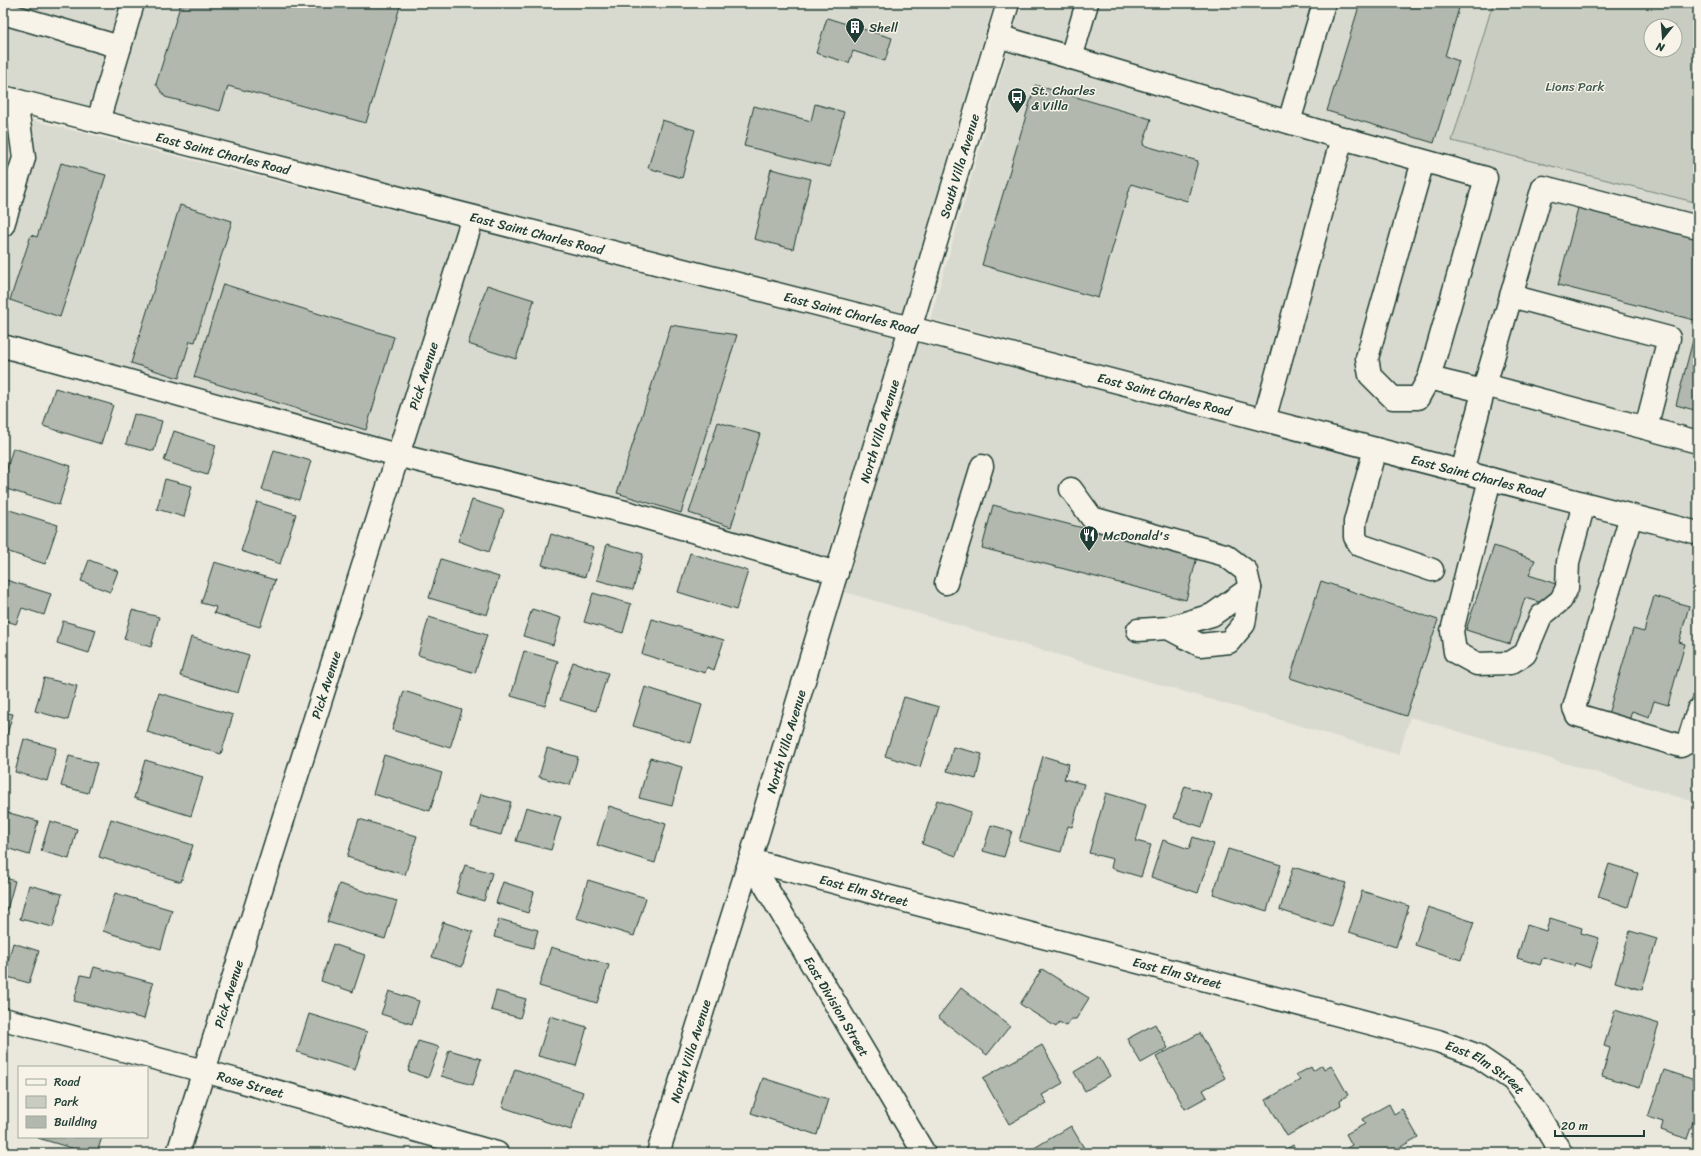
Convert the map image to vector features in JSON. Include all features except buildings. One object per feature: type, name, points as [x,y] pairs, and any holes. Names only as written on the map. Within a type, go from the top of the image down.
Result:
[{"type":"street","points":[[98,122],[133,3]]},
{"type":"street","name":"South Villa Avenue","points":[[911,328],[1008,3]]},
{"type":"street","points":[[1071,58],[1087,3]]},
{"type":"street","points":[[1289,122],[1324,3]]},
{"type":"street","points":[[3,14],[120,47]]},
{"type":"street","points":[[998,36],[1342,138],[1486,178],[1429,378],[1418,398],[1393,398],[1370,375],[1367,358],[1423,161]]},
{"type":"street","points":[[3,225],[24,158],[7,104]]},
{"type":"street","name":"East Saint Charles Road","points":[[7,104],[98,122],[911,328],[1698,533]]},
{"type":"street","points":[[1264,420],[1342,138]]},
{"type":"street","points":[[1462,472],[1484,388],[1543,187],[1698,227]]},
{"type":"street","name":"Pick Avenue","points":[[178,1153],[472,217]]},
{"type":"street","points":[[1511,296],[1669,338],[1646,428]]},
{"type":"street","name":"North Villa Avenue","points":[[658,1153],[750,860],[911,328]]},
{"type":"street","points":[[3,346],[397,455],[633,514],[837,573]]},
{"type":"street","points":[[1429,378],[1484,388],[1698,442]]},
{"type":"street","points":[[1375,449],[1355,522],[1355,537],[1360,546],[1432,570]]},
{"type":"street","points":[[946,583],[982,466]]},
{"type":"street","points":[[1490,479],[1452,631],[1455,652],[1478,664],[1510,663],[1525,654],[1541,616],[1561,600],[1567,588],[1568,562],[1584,504]]},
{"type":"street","points":[[1071,489],[1092,518],[1225,556],[1246,570],[1250,588],[1244,624],[1229,642],[1200,645],[1168,628]]},
{"type":"street","points":[[1631,516],[1574,708],[1577,715],[1681,746],[1688,742],[1698,710]]},
{"type":"street","points":[[1138,630],[1168,628],[1212,615],[1250,588]]},
{"type":"street","name":"East Division Street","points":[[750,860],[924,1153]]},
{"type":"street","name":"East Elm Street","points":[[750,860],[1438,1041],[1476,1055],[1513,1080],[1537,1113],[1560,1153]]},
{"type":"street","name":"Rose Street","points":[[3,1019],[204,1071],[497,1153]]},
{"type":"shaded area","points":[[3,3],[120,3],[90,106],[3,84]]},
{"type":"shaded area","points":[[143,3],[994,3],[901,315],[110,115]]},
{"type":"shaded area","points":[[1022,3],[1493,3],[1452,141],[1698,203],[1698,522],[930,319]]},
{"type":"shaded area","points":[[24,118],[896,336],[820,579],[3,354],[3,186]]},
{"type":"shaded area","points":[[915,341],[1698,544],[1698,803],[1410,717],[1399,755],[838,590]]},
{"type":"green space","name":"Lions Park","points":[[1493,3],[1698,3],[1698,203],[1452,141]]},
{"type":"place","name":"Shell","points":[[855,44]]},
{"type":"place","name":"St. Charles & Villa","points":[[1017,114]]},
{"type":"place","name":"McDonald's","points":[[1089,552]]}]
